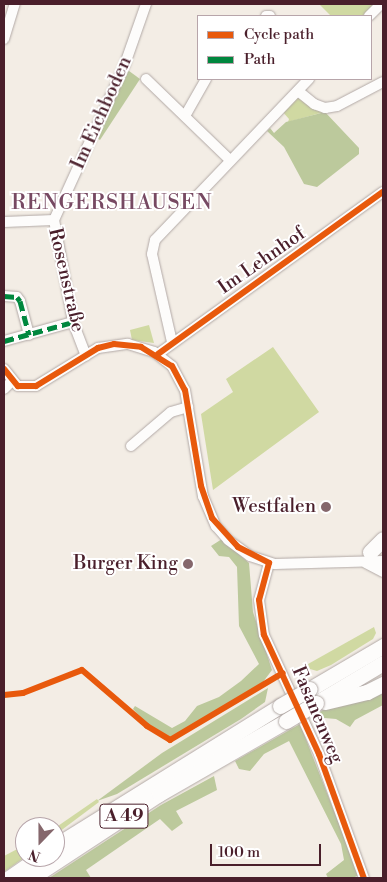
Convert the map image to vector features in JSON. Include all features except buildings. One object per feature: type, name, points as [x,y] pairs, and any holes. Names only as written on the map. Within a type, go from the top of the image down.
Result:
[{"type":"highway","points":[[372,555],[383,539]]},
{"type":"highway","name":"A 49","points":[[31,878],[159,794],[286,721],[313,696],[383,646]]},
{"type":"highway","name":"A 49","points":[[65,840],[280,706],[313,696],[383,663]]},
{"type":"highway","points":[[313,696],[353,696],[383,684]]},
{"type":"highway","points":[[9,878],[25,867]]},
{"type":"street","points":[[4,39],[15,4]]},
{"type":"street","name":"Im Eichboden","points":[[54,220],[126,64],[146,4]]},
{"type":"street","points":[[146,79],[230,160]]},
{"type":"street","points":[[185,116],[205,80]]},
{"type":"street","points":[[172,342],[152,254],[156,240],[308,80]]},
{"type":"street","points":[[298,91],[314,104],[325,108],[337,106],[383,82]]},
{"type":"street","name":"Im Lehnhof","points":[[158,354],[172,342],[383,192]]},
{"type":"street","name":"Rosenstraße","points":[[4,222],[54,220],[73,322],[86,356]]},
{"type":"street","points":[[4,296],[17,296],[30,335]]},
{"type":"street","points":[[4,341],[73,322]]},
{"type":"street","points":[[4,369],[12,382],[18,386],[36,386],[98,348],[128,344],[158,354],[172,366],[179,379],[188,407],[201,486],[216,526],[244,552],[269,563],[296,565],[345,561],[372,555],[383,561]]},
{"type":"street","points":[[4,389],[12,382]]},
{"type":"street","points":[[131,446],[171,412],[188,407]]},
{"type":"street","points":[[372,555],[383,572]]},
{"type":"street","name":"Fasanenweg","points":[[269,563],[259,600],[264,635],[320,754],[362,877]]},
{"type":"green space","points":[[319,4],[376,4],[363,15],[330,15]]},
{"type":"green space","points":[[125,68],[140,79],[100,140],[94,136]]},
{"type":"green space","points":[[300,95],[324,112],[288,122],[289,119],[282,111]]},
{"type":"green space","points":[[325,112],[359,148],[359,154],[317,187],[304,184],[284,147],[267,131],[270,128],[274,133],[286,122]]},
{"type":"green space","points":[[149,325],[154,343],[132,340],[130,330]]},
{"type":"green space","points":[[273,347],[319,412],[213,490],[201,414],[233,392],[226,379]]},
{"type":"green space","points":[[222,539],[249,563],[253,612],[272,670],[263,682],[170,738],[146,723],[133,709],[135,706],[172,728],[185,721],[197,706],[219,697],[241,681],[259,664],[239,626],[237,567],[229,557],[219,556],[211,546]]},
{"type":"green space","points":[[374,627],[376,633],[373,639],[331,665],[317,671],[310,669],[308,664]]},
{"type":"green space","points":[[268,688],[265,702],[241,719],[117,794],[97,801],[162,753]]},
{"type":"green space","points":[[383,689],[383,705],[355,720],[350,727],[336,719],[313,717],[330,705]]},
{"type":"green space","points":[[300,724],[359,875],[353,878],[328,878],[326,874],[344,860],[341,844],[289,741],[264,754],[250,771],[239,769],[235,761]]},
{"type":"green space","points":[[214,776],[217,790],[176,811],[183,823],[172,831],[160,819],[86,870],[91,878],[49,878],[161,805]]},
{"type":"green space","points":[[97,799],[99,802],[65,828],[65,821]]},
{"type":"green space","points":[[15,850],[15,864],[4,872],[4,856]]},
{"type":"marked path","points":[[4,296],[17,297],[20,301],[29,335]]},
{"type":"marked path","points":[[4,341],[73,322]]},
{"type":"cycle path","points":[[158,354],[383,192]]},
{"type":"cycle path","points":[[4,369],[18,386],[36,386],[98,348],[114,344],[141,347],[172,366],[185,390],[201,486],[212,518],[238,547],[269,563],[259,600],[264,635],[319,754],[364,878]]},
{"type":"cycle path","points":[[4,695],[23,693],[82,670],[147,726],[170,740],[283,673]]},
{"type":"place","name":"Westfalen","points":[[326,507]]},
{"type":"place","name":"Burger King","points":[[188,564]]},
{"type":"district","name":"RENGERSHAUSEN","points":[[112,203]]}]
